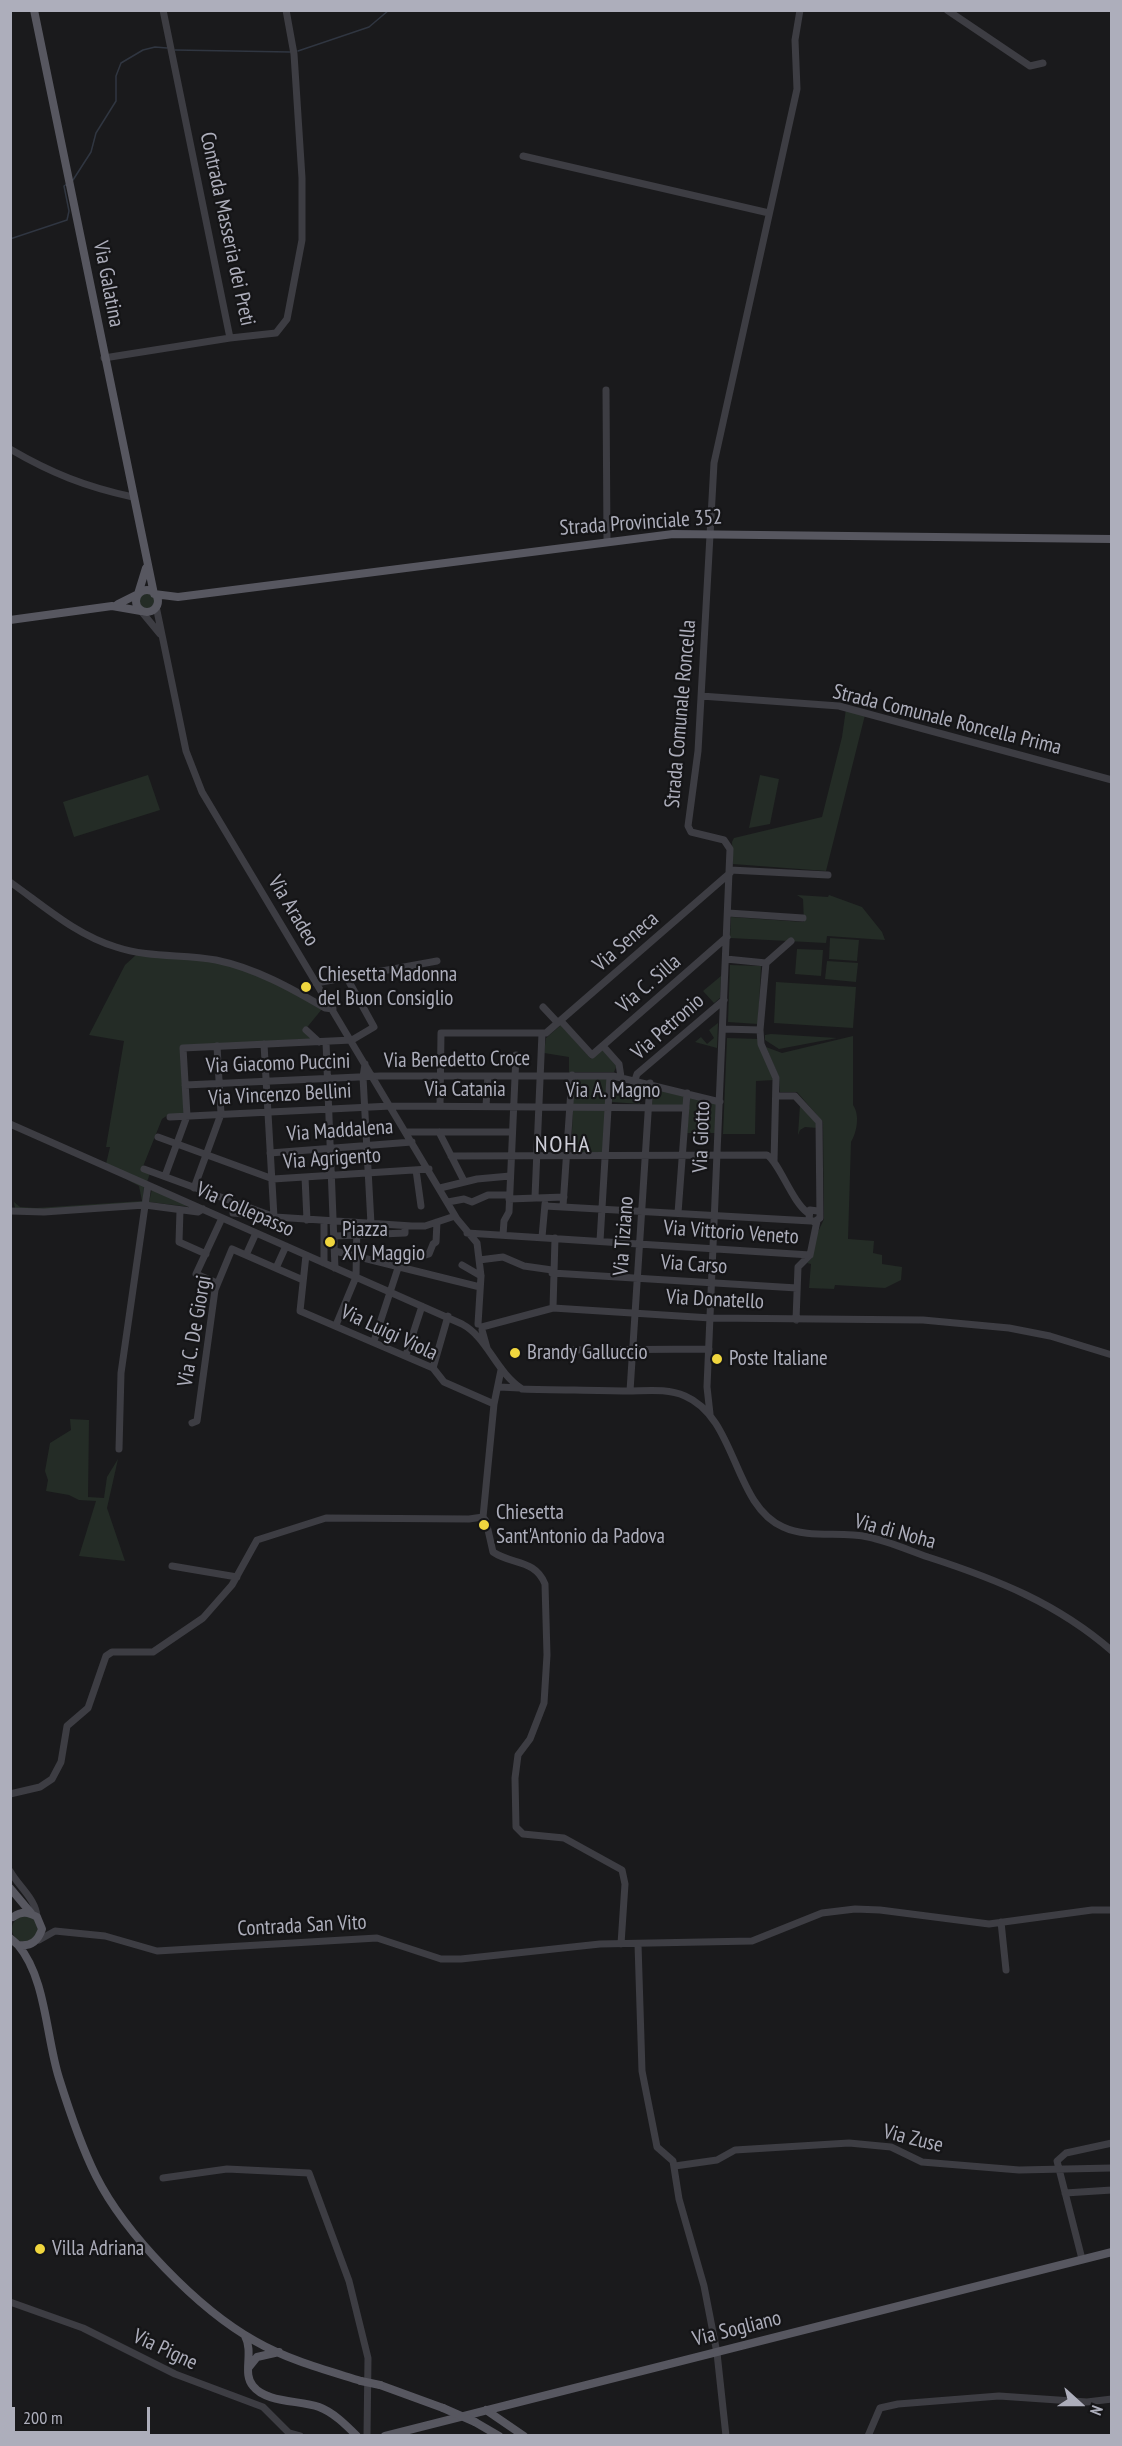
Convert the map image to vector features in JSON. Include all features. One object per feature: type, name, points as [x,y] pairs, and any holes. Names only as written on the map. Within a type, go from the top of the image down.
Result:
[{"type":"main road","name":"Via Galatina","points":[[34,10],[154,594]]},
{"type":"main road","name":"Strada Provinciale 352","points":[[154,594],[177,597],[607,540],[710,533],[1112,539]]},
{"type":"main road","name":"Via Galatina","points":[[138,594],[146,564]]},
{"type":"main road","points":[[10,620],[112,606],[146,590],[154,594],[156,606],[149,612],[112,606]]},
{"type":"main road","points":[[138,594],[136,603],[141,611]]},
{"type":"main road","name":"Strada Provinciale 352","points":[[156,606],[177,597]]},
{"type":"main road","points":[[12,1890],[36,1918],[42,1929],[32,1964]]},
{"type":"main road","points":[[11,1919],[12,1890]]},
{"type":"main road","points":[[11,1919],[18,1914],[36,1918]]},
{"type":"main road","points":[[10,1938],[32,1964],[59,2078],[96,2177],[147,2252],[216,2314],[244,2333],[280,2352],[443,2408],[499,2436]]},
{"type":"main road","points":[[18,1945],[25,1946],[37,1941]]},
{"type":"main road","name":"Via Sogliano","points":[[385,2436],[717,2354],[1112,2252]]},
{"type":"main road","points":[[244,2333],[250,2345],[248,2378],[253,2386],[262,2393],[320,2407],[357,2436]]},
{"type":"main road","points":[[249,2367],[257,2357],[280,2352]]},
{"type":"main road","points":[[499,2407],[505,2422]]},
{"type":"main road","points":[[486,2410],[524,2436]]},
{"type":"street","name":"Contrada Masseria dei Preti","points":[[163,10],[230,338],[276,333],[287,319],[302,240],[302,178],[294,54],[286,10]]},
{"type":"street","name":"Strada Comunale Roncella","points":[[730,871],[728,843],[691,832],[688,826],[698,751],[717,446],[797,88],[795,40],[800,10]]},
{"type":"street","points":[[947,10],[1030,66],[1043,63]]},
{"type":"street","points":[[523,156],[769,213]]},
{"type":"street","points":[[104,358],[230,338]]},
{"type":"street","points":[[606,390],[607,540]]},
{"type":"street","points":[[10,449],[48,471],[97,489],[133,497]]},
{"type":"street","name":"Via Aradeo","points":[[156,606],[192,772],[455,1216],[477,1243],[479,1260]]},
{"type":"street","name":"Via Aradeo","points":[[141,611],[156,627],[162,639]]},
{"type":"street","name":"Strada Comunale Roncella Prima","points":[[701,696],[838,706],[1112,780]]},
{"type":"street","points":[[730,871],[828,875]]},
{"type":"street","name":"Via Giotto","points":[[710,1414],[707,1386],[730,871]]},
{"type":"street","name":"Via Seneca","points":[[542,1033],[546,1033],[559,1022],[730,871]]},
{"type":"street","points":[[10,882],[78,932],[95,940],[153,956],[206,959],[238,966],[333,1010]]},
{"type":"street","points":[[728,913],[803,918]]},
{"type":"street","name":"Via C. Silla","points":[[559,1022],[592,1055],[727,938]]},
{"type":"street","points":[[791,941],[766,963],[759,1030],[761,1044],[776,1078],[774,1162],[777,1170],[814,1221]]},
{"type":"street","points":[[726,959],[766,963]]},
{"type":"street","points":[[316,983],[437,961]]},
{"type":"street","points":[[165,1176],[187,1116],[183,1048],[351,1040],[374,1027],[347,978]]},
{"type":"street","name":"Via Petronio","points":[[635,1080],[637,1074],[724,1000]]},
{"type":"street","points":[[543,1007],[559,1022]]},
{"type":"street","points":[[723,1029],[759,1030]]},
{"type":"street","points":[[306,1030],[322,1042],[326,1078],[335,1268]]},
{"type":"street","points":[[440,1106],[441,1033],[542,1033],[535,1197]]},
{"type":"street","points":[[264,1044],[275,1217]]},
{"type":"street","points":[[194,1188],[221,1114],[217,1046]]},
{"type":"street","points":[[603,1046],[619,1064],[621,1077]]},
{"type":"street","points":[[503,1235],[509,1197],[516,1055]]},
{"type":"street","points":[[365,1064],[364,1108],[371,1224]]},
{"type":"street","points":[[563,1206],[572,1075]]},
{"type":"street","points":[[486,1106],[488,1076]]},
{"type":"street","points":[[600,1241],[610,1076]]},
{"type":"street","name":"Via Benedetto Croce","points":[[373,1077],[610,1076],[650,1083],[720,1102]]},
{"type":"street","name":"Via Giacomo Puccini","points":[[185,1085],[373,1077]]},
{"type":"street","name":"Via Tiziano","points":[[630,1391],[650,1083]]},
{"type":"street","points":[[678,1213],[687,1093]]},
{"type":"street","points":[[777,1096],[795,1096],[819,1122],[818,1211],[814,1221],[810,1255],[798,1267],[796,1320]]},
{"type":"street","name":"Via Catania","points":[[391,1106],[539,1107]]},
{"type":"street","name":"Via Vincenzo Bellini","points":[[170,1117],[391,1106]]},
{"type":"street","name":"Via A. Magno","points":[[539,1107],[686,1108]]},
{"type":"street","name":"Via Collepasso","points":[[10,1124],[229,1222],[476,1327]]},
{"type":"street","points":[[406,1132],[512,1132]]},
{"type":"street","points":[[439,1132],[464,1181]]},
{"type":"street","name":"Via Agrigento","points":[[158,1137],[273,1179],[429,1169]]},
{"type":"street","name":"Via Maddalena","points":[[270,1152],[412,1142]]},
{"type":"street","points":[[451,1156],[718,1154],[767,1155],[774,1162]]},
{"type":"street","points":[[144,1169],[275,1217]]},
{"type":"street","points":[[416,1170],[422,1206]]},
{"type":"street","points":[[440,1188],[464,1181],[510,1176]]},
{"type":"street","points":[[305,1177],[307,1220]]},
{"type":"street","points":[[119,1449],[121,1373],[148,1185]]},
{"type":"street","points":[[448,1202],[464,1199],[472,1202],[488,1194],[509,1197],[564,1197]]},
{"type":"street","points":[[542,1237],[545,1197]]},
{"type":"street","points":[[229,1222],[237,1204]]},
{"type":"street","points":[[10,1210],[44,1212],[146,1205],[198,1212],[203,1209]]},
{"type":"street","points":[[545,1206],[814,1221]]},
{"type":"street","points":[[808,1213],[813,1209],[818,1211]]},
{"type":"street","points":[[180,1210],[178,1242],[206,1254]]},
{"type":"street","points":[[233,1213],[405,1226],[425,1226],[455,1216]]},
{"type":"street","points":[[217,1283],[196,1274],[222,1218]]},
{"type":"street","points":[[324,1221],[324,1263]]},
{"type":"street","points":[[336,1325],[356,1277],[357,1222]]},
{"type":"street","points":[[419,1257],[429,1254],[436,1242],[437,1222]]},
{"type":"street","points":[[335,1236],[405,1233],[405,1226]]},
{"type":"street","points":[[256,1233],[246,1255],[303,1280],[306,1255]]},
{"type":"street","name":"Via Vittorio Veneto","points":[[467,1233],[810,1255]]},
{"type":"street","points":[[553,1308],[552,1271],[555,1238]]},
{"type":"street","points":[[276,1268],[286,1246]]},
{"type":"street","name":"Via C. De Giorgi","points":[[192,1423],[197,1421],[217,1283],[232,1249],[246,1255]]},
{"type":"street","points":[[335,1251],[480,1287]]},
{"type":"street","name":"Via Carso","points":[[479,1260],[503,1257],[524,1266],[552,1271],[797,1288]]},
{"type":"street","points":[[479,1260],[481,1276],[476,1327],[487,1351],[501,1370],[522,1389]]},
{"type":"street","points":[[462,1265],[481,1276]]},
{"type":"street","points":[[374,1341],[398,1268]]},
{"type":"street","name":"Via Luigi Viola","points":[[303,1280],[300,1311],[433,1368],[444,1382],[494,1404]]},
{"type":"street","points":[[406,1356],[422,1306]]},
{"type":"street","name":"Via Donatello","points":[[476,1327],[553,1308],[711,1318],[949,1322],[1039,1334],[1112,1355]]},
{"type":"street","points":[[433,1368],[448,1316]]},
{"type":"street","points":[[568,1350],[709,1349]]},
{"type":"street","points":[[501,1370],[494,1404],[483,1517],[493,1552],[527,1564],[541,1574],[545,1584],[547,1655],[544,1703],[530,1739],[518,1755],[515,1778],[516,1827],[523,1834],[564,1838],[622,1870],[625,1884],[621,1944]]},
{"type":"street","points":[[694,1400],[707,1386]]},
{"type":"street","points":[[499,1387],[669,1391],[694,1400],[710,1414]]},
{"type":"street","name":"Via di Noha","points":[[710,1414],[755,1499],[764,1512],[782,1527],[805,1532],[869,1537],[972,1571],[1045,1603],[1112,1651]]},
{"type":"street","points":[[10,1794],[40,1787],[52,1779],[61,1762],[67,1726],[88,1708],[106,1656],[112,1652],[153,1652],[209,1613],[237,1576],[256,1540],[326,1518],[400,1517],[469,1520],[483,1517]]},
{"type":"street","points":[[172,1566],[237,1576]]},
{"type":"street","points":[[10,1871],[33,1902],[36,1918],[55,1931]]},
{"type":"street","name":"Contrada San Vito","points":[[55,1931],[105,1936],[157,1951],[377,1938],[441,1959],[621,1944],[752,1941],[822,1913],[855,1909],[880,1910],[981,1924],[1112,1910]]},
{"type":"street","points":[[1001,1922],[1006,1970]]},
{"type":"street","points":[[37,1941],[45,1934],[55,1931]]},
{"type":"street","points":[[638,1944],[640,2045],[646,2091],[657,2147],[670,2156],[675,2166],[679,2199],[704,2286],[717,2354],[726,2436]]},
{"type":"street","name":"Via Zuse","points":[[675,2166],[717,2160],[735,2150],[849,2143],[891,2147],[922,2162],[1019,2170],[1112,2168]]},
{"type":"street","points":[[1082,2259],[1057,2161],[1066,2152],[1112,2143]]},
{"type":"street","points":[[163,2178],[227,2169],[309,2173],[349,2281],[368,2358],[368,2436]]},
{"type":"street","points":[[1065,2193],[1112,2190]]},
{"type":"street","name":"Via Pigne","points":[[10,2302],[83,2328],[175,2374],[263,2407],[289,2433],[300,2436]]},
{"type":"street","points":[[868,2436],[880,2408],[898,2404],[999,2396],[1087,2402],[1112,2400]]},
{"type":"shaded area","points":[[147,592],[153,595],[156,601],[153,607],[147,610],[141,607],[138,601],[141,595]]},
{"type":"shaded area","points":[[846,709],[865,715],[826,871],[733,864],[732,842],[734,838],[822,817],[842,737]]},
{"type":"shaded area","points":[[148,775],[160,810],[74,837],[63,802]]},
{"type":"shaded area","points":[[760,775],[779,779],[770,824],[749,828]]},
{"type":"shaded area","points":[[797,895],[828,897],[829,895],[862,907],[882,932],[885,940],[827,936],[826,943],[730,938],[731,917],[804,922],[803,899]]},
{"type":"shaded area","points":[[830,938],[859,940],[857,961],[829,959]]},
{"type":"shaded area","points":[[797,949],[823,950],[821,976],[795,974]]},
{"type":"shaded area","points":[[137,954],[207,961],[237,968],[281,986],[322,1009],[304,1031],[311,1039],[181,1046],[184,1114],[168,1115],[162,1119],[142,1169],[150,1173],[147,1182],[106,1164],[110,1147],[106,1147],[124,1041],[89,1035],[125,965]]},
{"type":"shaded area","points":[[827,961],[858,963],[856,982],[825,979]]},
{"type":"shaded area","points":[[730,965],[761,966],[758,1024],[728,1022]]},
{"type":"shaded area","points":[[721,976],[720,998],[714,1003],[703,991]]},
{"type":"shaded area","points":[[776,982],[856,987],[853,1028],[774,1023]]},
{"type":"shaded area","points":[[718,1023],[717,1048],[695,1042],[701,1037],[707,1044],[714,1038],[709,1030]]},
{"type":"shaded area","points":[[561,1025],[591,1059],[603,1049],[617,1065],[614,1072],[569,1072],[569,1057],[544,1053],[546,1038]]},
{"type":"shaded area","points":[[765,1035],[837,1038],[779,1049],[765,1040]]},
{"type":"shaded area","points":[[853,1036],[853,1105],[857,1118],[851,1142],[848,1239],[874,1241],[873,1253],[882,1255],[882,1264],[902,1267],[901,1280],[885,1288],[835,1285],[834,1289],[809,1288],[811,1264],[807,1263],[812,1258],[816,1236],[824,1219],[823,1122],[797,1092],[780,1092],[779,1077],[766,1047],[782,1053]]},
{"type":"shaded area","points":[[727,1038],[759,1039],[774,1080],[756,1081],[755,1134],[723,1134]]},
{"type":"shaded area","points":[[574,1078],[607,1078],[606,1105],[573,1105]]},
{"type":"shaded area","points":[[613,1083],[641,1086],[640,1104],[612,1102]]},
{"type":"shaded area","points":[[653,1087],[684,1094],[684,1105],[652,1105]]},
{"type":"shaded area","points":[[690,1096],[716,1104],[716,1133],[687,1133]]},
{"type":"shaded area","points":[[800,1105],[817,1124],[817,1128],[805,1127],[798,1135]]},
{"type":"shaded area","points":[[573,1109],[606,1109],[603,1152],[571,1152]]},
{"type":"shaded area","points":[[124,1178],[144,1186],[143,1203],[54,1210],[15,1209],[14,1202],[20,1207],[36,1208],[142,1201],[139,1186]]},
{"type":"shaded area","points":[[152,1189],[191,1207],[149,1202]]},
{"type":"shaded area","points":[[70,1419],[89,1420],[88,1497],[104,1498],[107,1477],[118,1459],[107,1508],[125,1561],[79,1556],[96,1501],[79,1500],[69,1495],[46,1491],[48,1480],[45,1471],[50,1443],[71,1430]]},
{"type":"shaded area","points":[[25,1916],[34,1920],[38,1929],[34,1938],[25,1942],[16,1938],[12,1929],[16,1920]]},
{"type":"waterway","points":[[298,51],[369,27],[389,10]]},
{"type":"waterway","points":[[73,180],[91,152],[96,133],[116,101],[116,76],[121,63],[143,50],[155,47],[167,48]]},
{"type":"waterway","points":[[175,50],[290,52]]},
{"type":"waterway","points":[[10,239],[67,220],[69,211],[64,186],[67,184]]},
{"type":"place","name":"Chiesetta Madonna del Buon Consiglio","points":[[306,987]]},
{"type":"place","name":"Piazza XIV Maggio","points":[[330,1242]]},
{"type":"place","name":"Brandy Galluccio","points":[[515,1353]]},
{"type":"place","name":"Poste Italiane","points":[[717,1359]]},
{"type":"place","name":"Chiesetta Sant'Antonio da Padova","points":[[484,1525]]},
{"type":"place","name":"Villa Adriana","points":[[40,2249]]},
{"type":"district","name":"NOHA","points":[[563,1145]]}]
